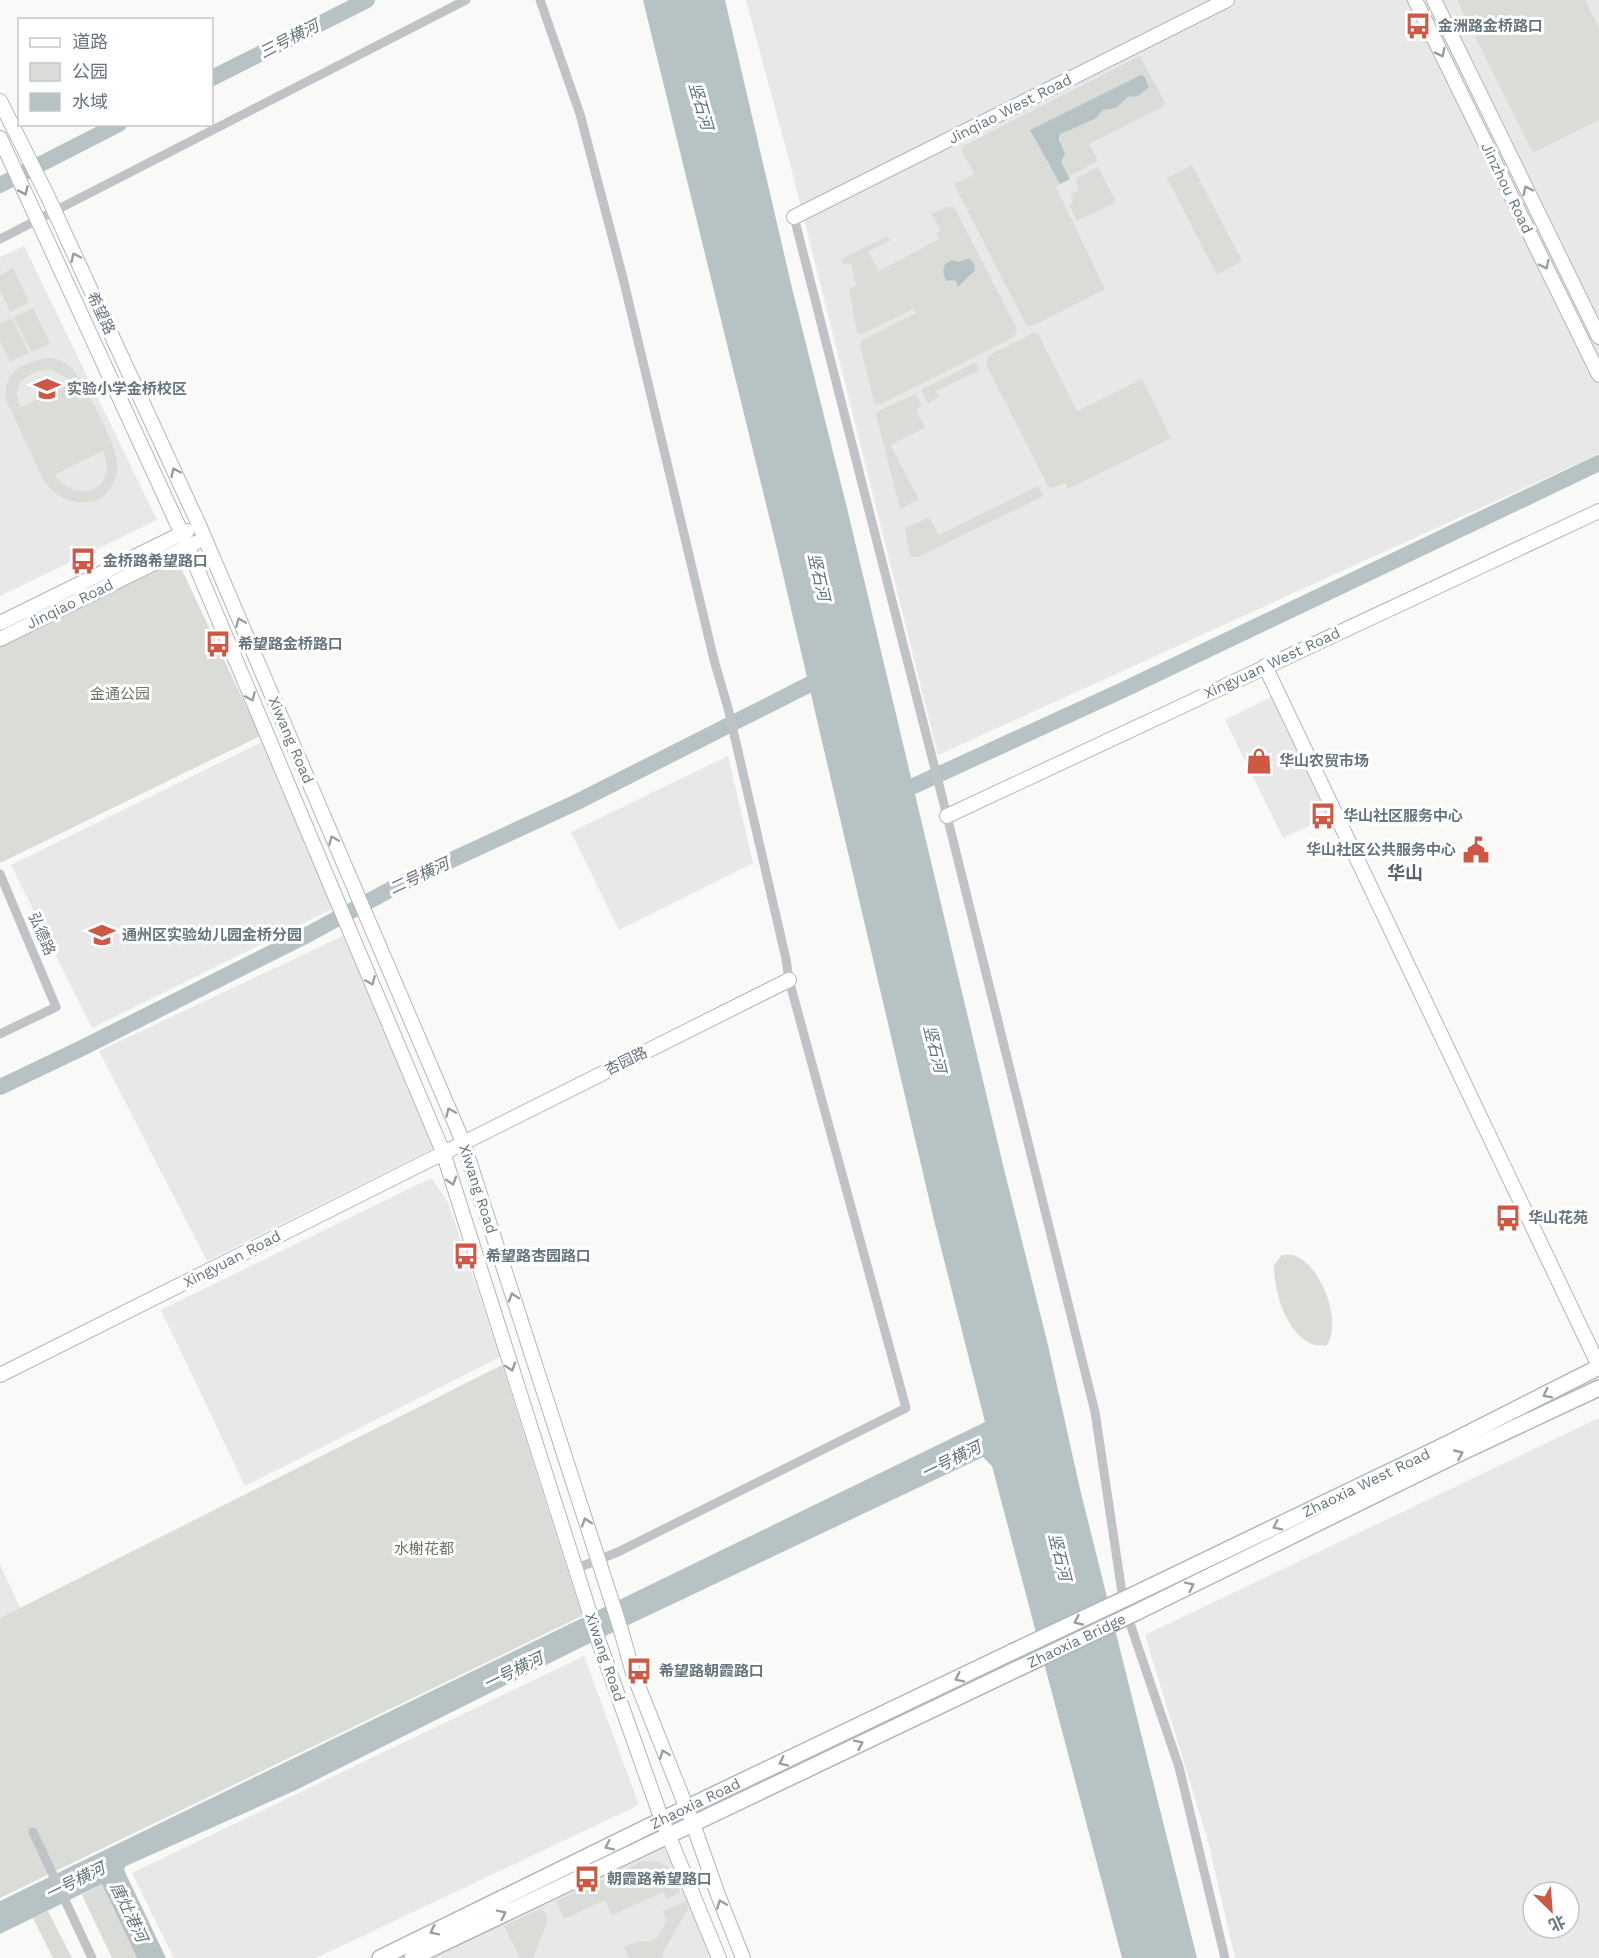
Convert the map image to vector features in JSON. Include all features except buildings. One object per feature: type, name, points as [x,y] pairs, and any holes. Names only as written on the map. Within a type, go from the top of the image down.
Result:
[{"type":"main road","name":"Jinqiao West Road","points":[[794,217],[1227,0]]},
{"type":"main road","name":"Jinzhou Road","points":[[1415,0],[1599,375]]},
{"type":"main road","name":"Jinzhou Road","points":[[1434,0],[1599,337]]},
{"type":"main road","name":"希望路","points":[[0,101],[54,211],[202,532]]},
{"type":"main road","name":"希望路","points":[[0,138],[188,547]]},
{"type":"main road","name":"Xingyuan West Road","points":[[947,816],[1599,511]]},
{"type":"main road","name":"Jinqiao Road","points":[[0,623],[181,534],[202,532]]},
{"type":"main road","name":"Jinqiao Road","points":[[0,639],[188,547],[202,532]]},
{"type":"main road","name":"Xiwang Road","points":[[202,532],[463,1142],[633,1673],[743,1958]]},
{"type":"main road","name":"Xiwang Road","points":[[188,547],[443,1152],[599,1642],[662,1820],[719,1958]]},
{"type":"main road","points":[[1265,666],[1599,1367]]},
{"type":"main road","name":"杏园路","points":[[463,1142],[789,980]]},
{"type":"main road","name":"Xingyuan Road","points":[[0,1375],[463,1142]]},
{"type":"main road","name":"Zhaoxia West Road","points":[[1131,1596],[1449,1443],[1599,1367]]},
{"type":"main road","name":"Zhaoxia West Road","points":[[1137,1612],[1454,1456],[1599,1389]]},
{"type":"main road","name":"Zhaoxia Bridge","points":[[1012,1652],[1131,1596]]},
{"type":"main road","name":"Zhaoxia Bridge","points":[[1017,1669],[1137,1612]]},
{"type":"main road","name":"Zhaoxia Road","points":[[380,1958],[1012,1652]]},
{"type":"main road","name":"Zhaoxia Road","points":[[412,1958],[1017,1669]]},
{"type":"street","points":[[0,239],[466,0]]},
{"type":"street","points":[[540,0],[580,114],[728,708],[789,980],[906,1408],[598,1560],[575,1569]]},
{"type":"street","points":[[794,217],[947,816],[1095,1412],[1124,1606],[1179,1767],[1225,1958]]},
{"type":"street","name":"弘德路","points":[[0,874],[56,1007],[0,1035]]},
{"type":"street","points":[[33,1832],[92,1958]]},
{"type":"shaded area","points":[[746,0],[1599,0],[1599,454],[938,755],[792,171]]},
{"type":"shaded area","name":"实验小学金桥校区","points":[[24,246],[157,520],[0,596],[0,257]]},
{"type":"shaded area","points":[[1271,697],[1329,817],[1283,838],[1225,720]]},
{"type":"shaded area","points":[[264,741],[336,907],[92,1028],[11,865]]},
{"type":"shaded area","points":[[728,756],[753,863],[619,930],[571,832]]},
{"type":"shaded area","points":[[343,936],[436,1147],[207,1261],[99,1051]]},
{"type":"shaded area","points":[[431,1178],[448,1202],[500,1357],[245,1486],[161,1310]]},
{"type":"shaded area","points":[[1599,1418],[1599,1958],[1235,1958],[1208,1841],[1145,1635]]},
{"type":"shaded area","points":[[0,1564],[20,1608],[0,1618]]},
{"type":"shaded area","points":[[584,1656],[639,1805],[316,1958],[174,1958],[132,1873]]},
{"type":"shaded area","points":[[666,1846],[710,1958],[432,1958]]},
{"type":"green space","points":[[1457,0],[1585,0],[1599,28],[1599,120],[1533,153]]},
{"type":"green space","points":[[1140,56],[1164,101],[1164,106],[1089,144],[1098,161],[1068,177],[1060,162],[1060,134],[1095,119],[1103,110],[1116,108],[1128,97],[1133,97],[1144,76],[1141,75],[1030,130],[1060,184],[1056,187],[1105,289],[1033,326],[1026,325],[954,184],[975,174],[961,151],[965,145]]},
{"type":"green space","points":[[1192,165],[1242,261],[1217,275],[1167,178]]},
{"type":"green space","points":[[1098,167],[1116,202],[1077,221],[1069,205],[1073,199],[1071,194],[1079,190],[1076,183],[1077,178]]},
{"type":"green space","points":[[949,206],[954,207],[1017,329],[1014,337],[881,404],[874,403],[860,345],[863,340],[916,313],[913,309],[862,334],[857,333],[849,289],[856,286],[851,264],[843,265],[841,261],[888,236],[890,240],[868,252],[879,271],[939,239],[936,233],[941,230],[931,214]]},
{"type":"green space","points":[[13,268],[29,302],[10,312],[0,290],[0,275]]},
{"type":"green space","points":[[33,308],[50,343],[31,352],[14,317]]},
{"type":"green space","points":[[12,318],[29,353],[10,362],[0,341],[0,324]]},
{"type":"green space","points":[[1033,333],[1038,334],[1077,411],[1142,379],[1171,438],[1068,489],[1065,483],[1053,488],[1048,486],[986,364],[988,356]]},
{"type":"green space","points":[[46,359],[61,361],[80,379],[116,454],[117,471],[112,486],[101,498],[90,502],[68,500],[58,495],[44,481],[6,400],[6,385],[11,375],[33,361]],"holes":[[[50,369],[65,377],[70,384],[21,407],[17,391],[22,380],[34,373]],[[103,451],[107,464],[106,475],[94,489],[74,490],[54,475]]]},
{"type":"green space","points":[[974,363],[980,370],[936,391],[939,397],[928,403],[921,390]]},
{"type":"green space","points":[[915,394],[922,406],[916,410],[925,428],[890,445],[919,499],[900,509],[876,414]]},
{"type":"green space","points":[[1038,486],[1043,496],[918,557],[910,556],[905,528],[929,517],[939,535]]},
{"type":"green space","name":"金通公园","points":[[157,565],[182,570],[260,736],[0,863],[0,642]]},
{"type":"green space","points":[[1282,1255],[1292,1255],[1302,1260],[1320,1280],[1331,1309],[1331,1336],[1326,1346],[1314,1345],[1303,1338],[1288,1321],[1276,1287],[1274,1265]]},
{"type":"green space","name":"水榭花都","points":[[502,1365],[582,1616],[0,1898],[0,1618]]},
{"type":"green space","points":[[655,1861],[668,1866],[680,1892],[667,1899],[663,1892],[612,1915],[605,1900],[564,1919],[556,1901],[641,1862]]},
{"type":"green space","points":[[102,1884],[137,1958],[112,1958],[82,1895]]},
{"type":"green space","points":[[686,1901],[689,1907],[663,1952],[663,1958],[629,1958],[624,1947],[639,1941],[646,1942],[657,1938],[666,1920],[663,1911]]},
{"type":"green space","points":[[542,1908],[548,1920],[533,1958],[520,1958],[504,1926]]},
{"type":"green space","points":[[48,1911],[72,1958],[53,1958],[33,1918]]},
{"type":"water","points":[[643,0],[725,0],[792,288],[1048,1345],[1080,1489],[1197,1958],[1122,1958],[992,1466],[983,1457],[582,1647],[294,1791],[126,1866],[125,1872],[166,1958],[137,1958],[102,1884],[0,1934],[0,1901],[985,1422],[934,1220],[777,549]]},
{"type":"water","points":[[1141,75],[1144,76],[1149,87],[1138,96],[1128,97],[1116,108],[1103,110],[1095,119],[1060,134],[1059,139],[1065,154],[1061,162],[1070,179],[1060,184],[1030,130]]},
{"type":"water","points":[[967,259],[975,265],[974,272],[957,287],[954,280],[946,281],[943,272],[945,264],[952,260],[959,262]]},
{"type":"waterway","name":"三号横河","points":[[213,77],[367,0]]},
{"type":"waterway","name":"三号横河","points":[[0,185],[115,126]]},
{"type":"waterway","points":[[894,795],[1123,690],[1599,463]]},
{"type":"waterway","name":"二号横河","points":[[0,1087],[307,935],[406,881],[577,802],[828,675]]},
{"type":"place","name":"金洲路金桥路口","points":[[1418,26]]},
{"type":"place","name":"实验小学金桥校区","points":[[47,389]]},
{"type":"place","name":"金桥路希望路口","points":[[83,561]]},
{"type":"place","name":"希望路金桥路口","points":[[218,644]]},
{"type":"place","name":"华山农贸市场","points":[[1259,761]]},
{"type":"place","name":"华山社区服务中心","points":[[1323,816]]},
{"type":"place","name":"华山社区公共服务中心","points":[[1476,850]]},
{"type":"place","name":"通州区实验幼儿园金桥分园","points":[[102,935]]},
{"type":"place","name":"华山花苑","points":[[1508,1218]]},
{"type":"place","name":"希望路杏园路口","points":[[466,1256]]},
{"type":"place","name":"希望路朝霞路口","points":[[639,1671]]},
{"type":"place","name":"朝霞路希望路口","points":[[587,1879]]},
{"type":"district","name":"华山","points":[[1405,872]]},
{"type":"water label","name":"竖石河","points":[[701,106]]},
{"type":"water label","name":"竖石河","points":[[819,577]]},
{"type":"water label","name":"竖石河","points":[[935,1049]]},
{"type":"water label","name":"一号横河","points":[[951,1460]]},
{"type":"water label","name":"竖石河","points":[[1060,1557]]},
{"type":"water label","name":"一号横河","points":[[513,1671]]},
{"type":"water label","name":"一号横河","points":[[75,1881]]},
{"type":"water label","name":"唐灶港河","points":[[129,1912]]}]
